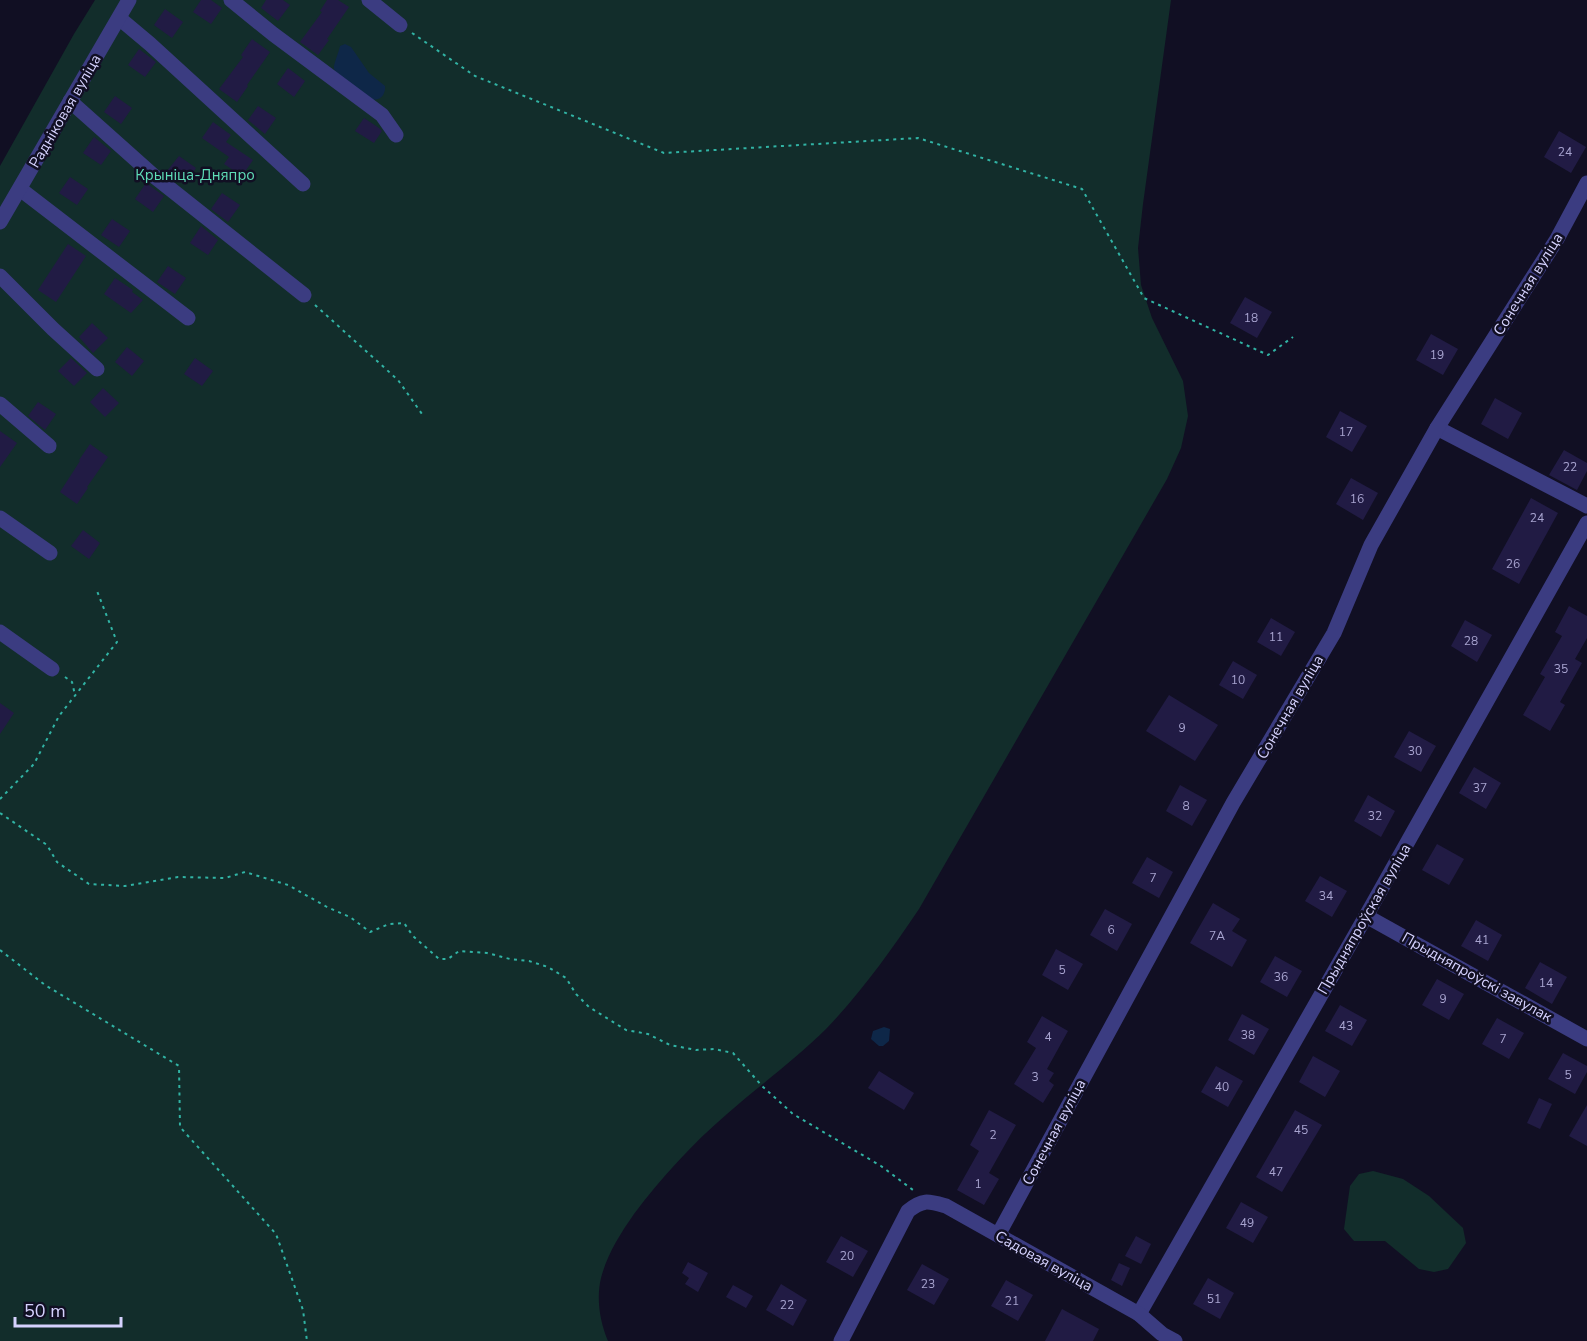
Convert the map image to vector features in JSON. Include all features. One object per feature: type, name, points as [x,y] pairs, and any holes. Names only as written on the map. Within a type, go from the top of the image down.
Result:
[{"type":"street","name":"Радніковая вуліца","points":[[0,222],[129,0]]},
{"type":"street","points":[[231,0],[382,115],[396,135]]},
{"type":"street","points":[[369,0],[400,25]]},
{"type":"street","points":[[119,18],[303,184]]},
{"type":"street","points":[[70,101],[154,176],[304,295]]},
{"type":"street","name":"Сонечная вуліца","points":[[998,1235],[1233,803],[1334,633],[1371,545],[1437,428],[1557,238],[1587,183]]},
{"type":"street","points":[[20,189],[188,318]]},
{"type":"street","points":[[0,276],[97,369]]},
{"type":"street","points":[[0,404],[49,446]]},
{"type":"street","points":[[1437,428],[1587,506]]},
{"type":"street","points":[[0,518],[50,553]]},
{"type":"street","name":"Прыдняпроўская вуліца","points":[[1139,1314],[1587,523]]},
{"type":"street","points":[[0,632],[52,669]]},
{"type":"street","name":"Прыдняпроўскі завулак","points":[[1366,916],[1587,1039]]},
{"type":"street","points":[[841,1341],[908,1211],[918,1203],[929,1201]]},
{"type":"street","name":"Садовая вуліца","points":[[929,1201],[945,1206],[1139,1314],[1162,1334],[1175,1341]]},
{"type":"path","points":[[400,25],[475,76],[664,153],[918,138],[1082,189],[1144,298],[1268,355],[1293,337]]},
{"type":"path","points":[[304,295],[398,380],[422,414]]},
{"type":"path","points":[[0,799],[34,764],[59,716],[117,642],[97,591]]},
{"type":"path","points":[[52,669],[72,682],[75,696]]},
{"type":"path","points":[[0,813],[47,845],[57,862],[89,884],[125,886],[178,877],[225,878],[245,872],[288,885],[350,917],[370,932],[389,924],[404,923],[413,936],[439,959],[448,959],[459,951],[487,953],[548,967],[566,978],[576,994],[589,1007],[626,1030],[648,1034],[670,1045],[733,1053],[762,1086],[793,1114],[881,1166],[929,1201]]},
{"type":"path","points":[[0,950],[45,985],[179,1066],[180,1127],[276,1234],[303,1310],[307,1341]]},
{"type":"green space","name":"Крыніца-Дняпро","points":[[95,0],[1171,0],[1138,248],[1141,285],[1152,318],[1183,381],[1188,416],[1181,448],[1167,479],[919,909],[897,940],[864,985],[827,1028],[702,1137],[655,1187],[624,1229],[614,1245],[601,1278],[600,1310],[608,1341],[0,1341],[0,166]]},
{"type":"green space","points":[[1373,1171],[1403,1179],[1429,1196],[1463,1228],[1466,1243],[1448,1269],[1434,1272],[1419,1269],[1385,1241],[1354,1241],[1344,1229],[1350,1186],[1359,1174]]},
{"type":"water","points":[[345,44],[351,47],[369,73],[385,86],[380,98],[374,100],[368,98],[334,69],[340,46]]},
{"type":"water","points":[[884,1027],[890,1029],[889,1041],[879,1046],[871,1039],[873,1031]]},
{"type":"building","points":[[201,0],[211,0],[222,8],[211,24],[193,12]]},
{"type":"building","points":[[266,0],[283,0],[290,5],[278,21],[261,8]]},
{"type":"building","points":[[327,0],[338,0],[349,7],[318,55],[300,42],[322,12],[320,11]]},
{"type":"building","points":[[165,9],[183,22],[172,38],[154,25]]},
{"type":"building","points":[[252,39],[270,52],[237,102],[219,89],[243,57],[241,55]]},
{"type":"building","points":[[139,49],[156,62],[145,77],[128,65]]},
{"type":"building","points":[[288,68],[305,81],[294,97],[277,84]]},
{"type":"building","points":[[115,96],[132,108],[121,124],[104,112]]},
{"type":"building","points":[[258,106],[276,118],[265,134],[248,120]]},
{"type":"building","points":[[364,118],[382,131],[374,143],[355,131]]},
{"type":"building","points":[[213,122],[231,135],[226,142],[253,160],[242,176],[224,164],[229,157],[202,138]]},
{"type":"building","points":[[1559,131],[1586,147],[1571,173],[1544,157]]},
{"type":"building","points":[[94,137],[111,151],[101,165],[83,153]]},
{"type":"building","points":[[179,156],[196,168],[185,184],[167,171]]},
{"type":"building","points":[[70,177],[88,189],[77,205],[59,193]]},
{"type":"building","points":[[146,183],[164,196],[153,212],[135,199]]},
{"type":"building","points":[[222,193],[240,205],[228,222],[211,209]]},
{"type":"building","points":[[112,219],[130,231],[119,247],[101,235]]},
{"type":"building","points":[[201,226],[218,240],[208,255],[190,243]]},
{"type":"building","points":[[68,244],[86,256],[56,302],[38,290]]},
{"type":"building","points":[[168,266],[186,278],[175,294],[157,282]]},
{"type":"building","points":[[115,278],[143,300],[131,313],[104,294]]},
{"type":"building","points":[[1245,297],[1272,312],[1257,338],[1230,323]]},
{"type":"building","points":[[92,323],[108,338],[93,353],[79,337]]},
{"type":"building","points":[[1431,334],[1458,349],[1443,375],[1416,360]]},
{"type":"building","points":[[127,347],[144,361],[132,376],[115,362]]},
{"type":"building","points":[[71,358],[87,373],[74,386],[58,371]]},
{"type":"building","points":[[195,358],[213,371],[202,386],[184,374]]},
{"type":"building","points":[[103,388],[119,403],[105,417],[90,402]]},
{"type":"building","points":[[1495,398],[1522,413],[1508,439],[1481,424]]},
{"type":"building","points":[[38,402],[56,414],[45,430],[28,416]]},
{"type":"building","points":[[1340,411],[1367,426],[1352,452],[1326,437]]},
{"type":"building","points":[[0,431],[17,443],[0,467]]},
{"type":"building","points":[[90,444],[108,457],[77,504],[60,492]]},
{"type":"building","points":[[1564,450],[1587,463],[1587,471],[1577,490],[1549,475]]},
{"type":"building","points":[[1351,478],[1378,493],[1363,520],[1336,504]]},
{"type":"building","points":[[1531,498],[1558,513],[1519,584],[1492,569]]},
{"type":"building","points":[[83,530],[100,543],[89,559],[71,546]]},
{"type":"building","points":[[1569,606],[1587,616],[1587,638],[1575,659],[1582,663],[1560,702],[1565,705],[1550,731],[1523,715],[1545,677],[1540,674],[1562,636],[1555,632]]},
{"type":"building","points":[[1271,618],[1295,632],[1281,656],[1257,642]]},
{"type":"building","points":[[1465,620],[1492,635],[1477,662],[1451,646]]},
{"type":"building","points":[[1233,661],[1257,675],[1243,699],[1219,685]]},
{"type":"building","points":[[1169,695],[1218,725],[1195,761],[1146,731]]},
{"type":"building","points":[[0,703],[14,713],[0,734]]},
{"type":"building","points":[[1409,731],[1436,746],[1421,772],[1394,757]]},
{"type":"building","points":[[1474,767],[1501,783],[1486,809],[1459,793]]},
{"type":"building","points":[[1180,785],[1207,800],[1192,826],[1166,811]]},
{"type":"building","points":[[1368,795],[1395,811],[1381,837],[1354,821]]},
{"type":"building","points":[[1437,844],[1464,859],[1449,885],[1422,870]]},
{"type":"building","points":[[1147,857],[1173,872],[1159,898],[1132,883]]},
{"type":"building","points":[[1320,876],[1347,891],[1332,917],[1305,901]]},
{"type":"building","points":[[1213,903],[1240,919],[1232,931],[1247,940],[1232,967],[1190,943]]},
{"type":"building","points":[[1105,909],[1132,924],[1117,951],[1090,935]]},
{"type":"building","points":[[1476,920],[1502,935],[1488,961],[1461,946]]},
{"type":"building","points":[[1056,949],[1083,964],[1068,990],[1042,975]]},
{"type":"building","points":[[1275,956],[1302,971],[1287,997],[1260,982]]},
{"type":"building","points":[[1540,962],[1567,977],[1552,1004],[1525,988]]},
{"type":"building","points":[[1437,979],[1464,994],[1449,1020],[1422,1005]]},
{"type":"building","points":[[1340,1005],[1367,1020],[1352,1046],[1325,1031]]},
{"type":"building","points":[[1242,1014],[1269,1029],[1254,1055],[1228,1040]]},
{"type":"building","points":[[1042,1016],[1068,1031],[1047,1069],[1054,1073],[1049,1081],[1054,1085],[1043,1103],[1014,1084],[1036,1048],[1027,1042]]},
{"type":"building","points":[[1497,1018],[1524,1033],[1509,1059],[1482,1044]]},
{"type":"building","points":[[1563,1053],[1587,1066],[1587,1072],[1575,1094],[1548,1079]]},
{"type":"building","points":[[1313,1056],[1340,1071],[1325,1097],[1299,1082]]},
{"type":"building","points":[[1216,1066],[1243,1081],[1228,1107],[1201,1092]]},
{"type":"building","points":[[879,1071],[914,1093],[904,1110],[868,1088]]},
{"type":"building","points":[[1539,1098],[1552,1104],[1540,1129],[1527,1123]]},
{"type":"building","points":[[1587,1105],[1587,1146],[1569,1136]]},
{"type":"building","points":[[989,1110],[1016,1125],[989,1173],[999,1179],[984,1205],[957,1190],[979,1151],[970,1145]]},
{"type":"building","points":[[1295,1110],[1322,1125],[1282,1192],[1256,1177]]},
{"type":"building","points":[[1241,1202],[1268,1217],[1253,1243],[1226,1228]]},
{"type":"building","points":[[841,1236],[868,1251],[853,1277],[826,1262]]},
{"type":"building","points":[[1136,1236],[1151,1244],[1141,1264],[1125,1256]]},
{"type":"building","points":[[688,1262],[708,1273],[698,1292],[685,1284],[689,1278],[682,1273]]},
{"type":"building","points":[[1119,1263],[1130,1268],[1122,1286],[1111,1280]]},
{"type":"building","points":[[922,1264],[949,1279],[934,1305],[907,1290]]},
{"type":"building","points":[[1208,1278],[1234,1293],[1220,1319],[1193,1304]]},
{"type":"building","points":[[1006,1280],[1033,1295],[1018,1321],[991,1306]]},
{"type":"building","points":[[781,1284],[807,1300],[793,1326],[766,1310]]},
{"type":"building","points":[[733,1285],[753,1296],[746,1308],[726,1297]]},
{"type":"building","points":[[1062,1309],[1099,1329],[1093,1341],[1045,1341]]}]
